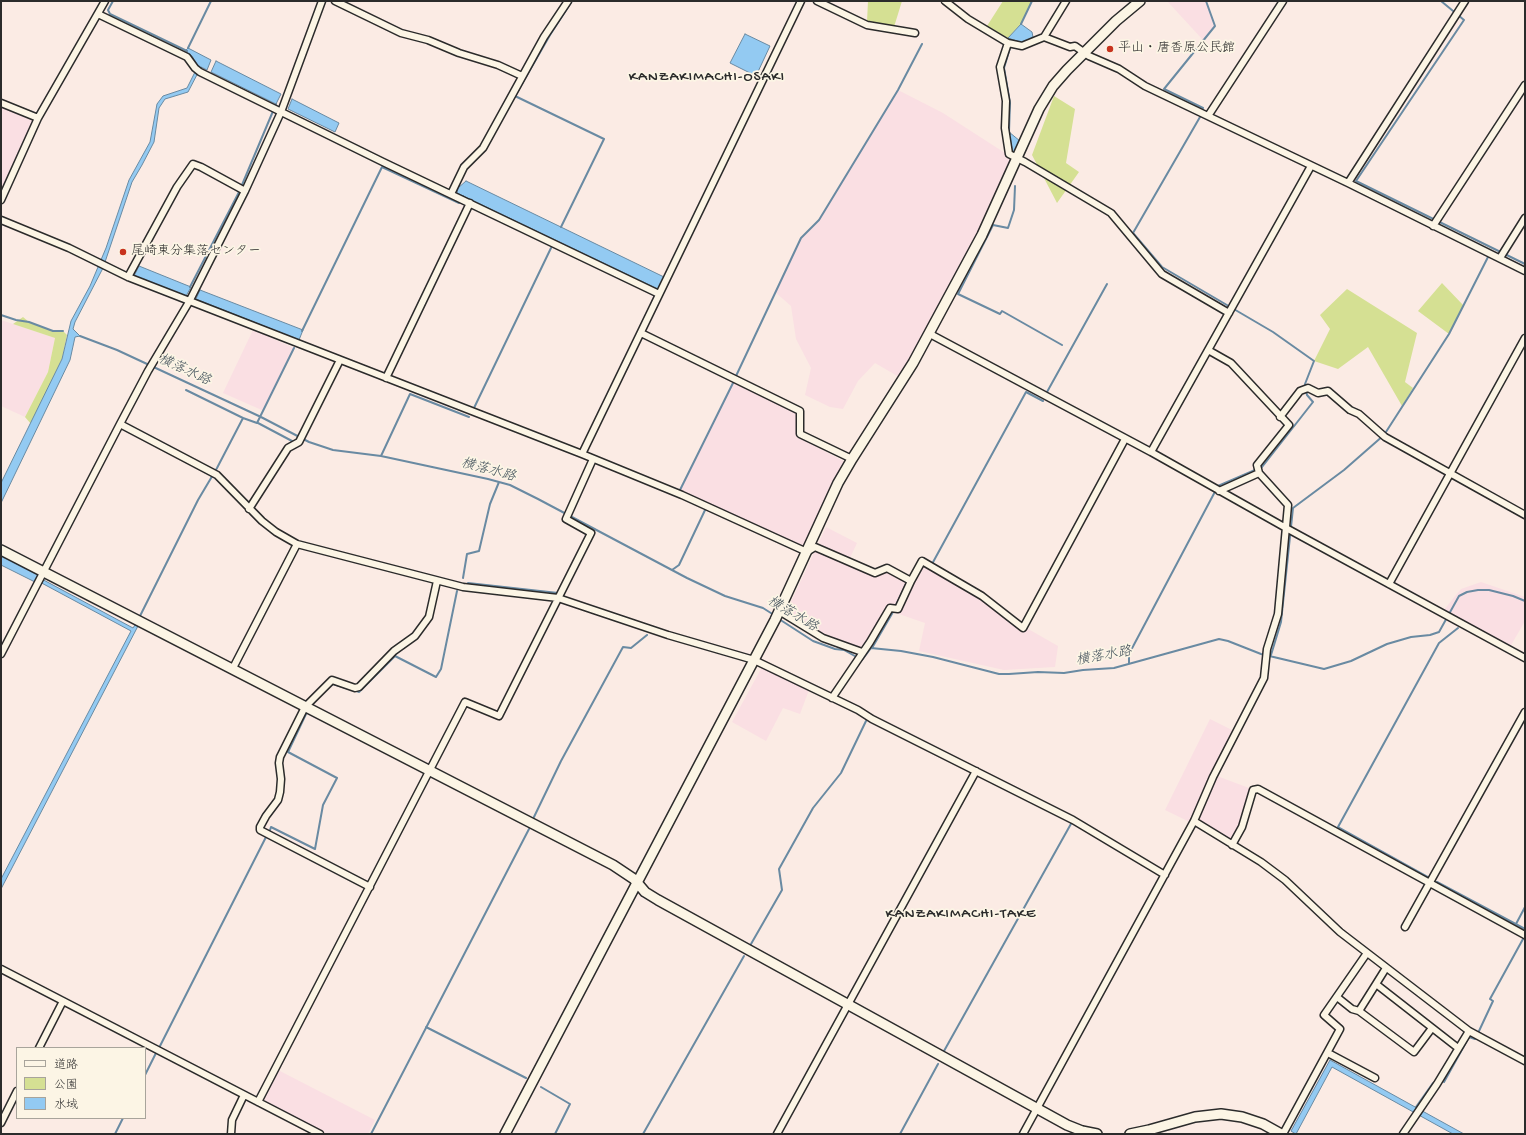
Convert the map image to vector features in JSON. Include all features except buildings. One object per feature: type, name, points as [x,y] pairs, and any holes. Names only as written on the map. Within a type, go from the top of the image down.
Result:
[{"type":"street","points":[[1,200],[38,118],[105,1]]},
{"type":"street","points":[[1,654],[148,371],[189,302],[245,191],[280,112],[322,1]]},
{"type":"street","points":[[335,1],[401,33],[428,40],[459,53],[498,64],[522,76]]},
{"type":"street","points":[[451,194],[464,167],[483,148],[544,37],[568,1]]},
{"type":"street","points":[[582,454],[801,1]]},
{"type":"street","points":[[818,1],[868,25],[915,33]]},
{"type":"street","points":[[945,1],[968,19],[1008,43],[1022,46],[1044,37],[1066,1]]},
{"type":"street","points":[[506,1134],[777,615],[838,483],[930,334],[982,235],[1039,109],[1053,86],[1084,52],[1116,21],[1140,1]]},
{"type":"street","points":[[1208,116],[1283,1]]},
{"type":"street","points":[[1348,183],[1465,1]]},
{"type":"street","points":[[98,14],[187,57],[198,70],[280,112],[660,294]]},
{"type":"street","points":[[1044,37],[1070,47],[1075,46],[1089,56],[1119,69],[1145,86],[1348,183],[1525,271]]},
{"type":"street","points":[[1008,43],[1000,67],[1006,101],[1005,128],[1009,154],[1111,213],[1162,274],[1229,313]]},
{"type":"street","points":[[1433,226],[1525,85]]},
{"type":"street","points":[[1,103],[38,118]]},
{"type":"street","points":[[128,277],[177,187],[193,164],[238,186],[245,191]]},
{"type":"street","points":[[1151,452],[1311,166]]},
{"type":"street","points":[[386,378],[467,202]]},
{"type":"street","points":[[1500,258],[1525,218]]},
{"type":"street","points":[[1,220],[69,248],[128,277],[189,302],[582,454],[682,495],[807,552]]},
{"type":"street","points":[[641,333],[800,410],[800,434],[852,459]]},
{"type":"street","points":[[930,334],[1151,452],[1286,528],[1525,658]]},
{"type":"street","points":[[1390,584],[1525,338]]},
{"type":"street","points":[[1023,1134],[1194,821],[1212,777],[1264,678],[1267,649],[1278,614],[1288,505],[1259,473],[1257,465],[1289,426],[1231,363],[1208,350]]},
{"type":"street","points":[[249,509],[288,448],[299,442],[340,360]]},
{"type":"street","points":[[1280,416],[1300,391],[1308,388],[1318,393],[1328,391],[1350,410],[1359,414],[1383,436],[1525,515]]},
{"type":"street","points":[[120,424],[217,475],[249,509],[276,532],[297,544],[463,587],[558,598],[668,635],[754,660],[858,710],[872,719],[1073,820],[1165,875]]},
{"type":"street","points":[[832,698],[870,642],[890,608],[898,609],[922,562],[982,596],[1023,628],[1125,439]]},
{"type":"street","points":[[258,1102],[466,702],[499,716],[591,533],[566,519],[593,459]]},
{"type":"street","points":[[1219,491],[1259,473]]},
{"type":"street","points":[[233,668],[297,544]]},
{"type":"street","points":[[807,552],[815,547],[875,573],[886,568],[911,581]]},
{"type":"street","points":[[1,550],[233,668],[305,707],[613,865],[629,875],[645,892],[658,900],[848,1003],[1067,1125],[1082,1131],[1097,1134]]},
{"type":"street","points":[[370,887],[260,830],[260,827],[278,800],[281,779],[279,763],[282,751],[305,707],[332,680],[355,688],[359,687],[394,651],[415,636],[428,617],[437,581]]},
{"type":"street","points":[[777,615],[859,657]]},
{"type":"street","points":[[1405,927],[1525,712]]},
{"type":"street","points":[[777,1134],[976,771]]},
{"type":"street","points":[[1232,844],[1242,827],[1253,790],[1258,789],[1525,935]]},
{"type":"street","points":[[1194,821],[1261,862],[1285,880],[1340,932],[1468,1030],[1525,1061]]},
{"type":"street","points":[[1130,1134],[1195,1117],[1221,1114],[1242,1117],[1263,1124],[1282,1134],[1340,1029],[1324,1015],[1366,953]]},
{"type":"street","points":[[1359,1011],[1386,968]]},
{"type":"street","points":[[1,969],[320,1134]]},
{"type":"street","points":[[1376,984],[1458,1048]]},
{"type":"street","points":[[1337,997],[1352,1009],[1359,1011],[1414,1052],[1432,1028]]},
{"type":"street","points":[[40,1047],[63,1001]]},
{"type":"street","points":[[1403,1134],[1437,1084],[1468,1030]]},
{"type":"street","points":[[1328,1052],[1375,1078]]},
{"type":"street","points":[[1,1123],[16,1093]]},
{"type":"street","points":[[230,1134],[232,1120],[244,1095]]},
{"type":"shaded area","points":[[1167,1],[1206,1],[1215,26],[1203,40]]},
{"type":"shaded area","points":[[898,90],[943,113],[1005,153],[1012,160],[976,236],[899,377],[875,363],[858,381],[843,409],[830,407],[805,395],[811,368],[796,339],[791,306],[775,292],[801,238],[819,220]]},
{"type":"shaded area","points":[[1,100],[37,114],[1,194]]},
{"type":"shaded area","points":[[1,320],[55,338],[48,372],[25,417],[1,406]]},
{"type":"shaded area","points":[[253,330],[294,348],[264,411],[223,393]]},
{"type":"shaded area","points":[[733,383],[798,414],[796,436],[845,462],[826,496],[802,551],[678,495]]},
{"type":"shaded area","points":[[826,527],[857,543],[850,558],[875,570],[888,566],[909,577],[921,558],[983,594],[1023,626],[1058,646],[1055,667],[1004,670],[919,651],[925,623],[893,612],[866,657],[822,640],[784,617]]},
{"type":"shaded area","points":[[1481,582],[1525,597],[1525,621],[1510,647],[1443,611],[1461,589]]},
{"type":"shaded area","points":[[762,667],[809,690],[800,714],[783,708],[766,741],[732,722]]},
{"type":"shaded area","points":[[1210,719],[1238,733],[1227,759],[1217,776],[1257,791],[1235,844],[1165,810]]},
{"type":"shaded area","points":[[278,1070],[375,1120],[368,1134],[327,1134],[264,1100]]},
{"type":"green space","points":[[868,1],[902,1],[894,27],[867,22]]},
{"type":"green space","points":[[1003,1],[1032,1],[1021,24],[1008,38],[987,26]]},
{"type":"green space","points":[[1054,96],[1075,109],[1066,163],[1079,172],[1057,203],[1032,155]]},
{"type":"green space","points":[[1442,283],[1464,306],[1449,334],[1418,311]]},
{"type":"green space","points":[[1347,289],[1417,333],[1405,382],[1413,388],[1402,406],[1368,347],[1338,369],[1314,361],[1330,329],[1320,315]]},
{"type":"green space","points":[[23,317],[29,322],[53,331],[63,331],[67,335],[62,359],[31,424],[25,417],[48,372],[55,338],[13,324]]},
{"type":"water","points":[[1021,24],[1032,32],[1033,37],[1023,43],[1008,38]]},
{"type":"water","points":[[745,34],[770,46],[756,76],[730,63]]},
{"type":"water","points":[[188,48],[211,60],[207,70],[201,67],[188,92],[165,99],[159,108],[154,142],[132,182],[103,268],[75,322],[73,329],[80,336],[75,337],[70,360],[1,503],[1,483],[62,359],[71,321],[90,286],[106,248],[129,180],[150,142],[157,104],[163,96],[187,88],[198,66],[192,56],[186,52]]},
{"type":"water","points":[[216,61],[281,94],[276,104],[211,72]]},
{"type":"water","points":[[292,99],[339,123],[335,132],[288,109]]},
{"type":"water","points":[[1009,132],[1020,141],[1013,154]]},
{"type":"water","points":[[466,181],[664,277],[658,289],[457,193],[458,188]]},
{"type":"water","points":[[139,266],[191,287],[186,296],[134,276]]},
{"type":"water","points":[[200,290],[303,330],[299,340],[196,299]]},
{"type":"water","points":[[1,555],[39,575],[38,577],[133,628],[135,625],[138,626],[1,889],[1,879],[131,631],[36,580],[35,582],[1,565]]},
{"type":"water","points":[[1330,1060],[1464,1134],[1453,1134],[1332,1067],[1296,1134],[1294,1133],[1291,1131]]},
{"type":"waterway","points":[[113,1],[108,10],[110,14],[187,51]]},
{"type":"waterway","points":[[188,48],[211,1]]},
{"type":"waterway","points":[[561,227],[604,139],[515,96],[550,35],[572,1]]},
{"type":"waterway","points":[[1021,24],[1032,1]]},
{"type":"waterway","points":[[1203,108],[1164,89],[1215,26],[1206,1]]},
{"type":"waterway","points":[[1441,1],[1464,20],[1356,181],[1525,264]]},
{"type":"waterway","points":[[736,376],[801,238],[819,220],[898,90],[922,44]]},
{"type":"waterway","points":[[1010,48],[1004,68],[1010,103],[1010,134]]},
{"type":"waterway","points":[[190,287],[239,192],[276,104]]},
{"type":"waterway","points":[[1129,664],[1129,654],[1218,486],[1262,467],[1313,402],[1307,395],[1305,384],[1314,361],[1273,332],[1162,267],[1133,233],[1200,117]]},
{"type":"waterway","points":[[302,331],[382,167],[459,203],[463,196]]},
{"type":"waterway","points":[[1015,186],[1014,210],[1008,228],[993,225],[958,294],[1000,314],[1002,311],[1062,345]]},
{"type":"waterway","points":[[474,408],[551,248]]},
{"type":"waterway","points":[[1271,655],[1281,622],[1293,508],[1344,470],[1384,435],[1449,334],[1488,257]]},
{"type":"waterway","points":[[1047,392],[1107,284]]},
{"type":"waterway","name":"横落水路","points":[[1,315],[16,320],[29,322],[53,331],[63,331]]},
{"type":"waterway","name":"横落水路","points":[[80,336],[117,350],[261,417],[309,442],[333,450],[381,456],[510,485],[687,578],[725,596],[763,608],[774,615]]},
{"type":"waterway","points":[[140,616],[198,500],[217,468],[243,418],[257,423],[294,348]]},
{"type":"waterway","points":[[680,490],[733,383]]},
{"type":"waterway","points":[[186,390],[243,418]]},
{"type":"waterway","points":[[932,564],[1026,392],[1043,401]]},
{"type":"waterway","points":[[381,456],[410,394],[469,417]]},
{"type":"waterway","points":[[258,423],[292,441]]},
{"type":"waterway","points":[[463,578],[467,554],[479,551],[490,504],[499,482]]},
{"type":"waterway","points":[[672,570],[679,565],[706,508],[705,507]]},
{"type":"waterway","points":[[872,648],[893,612],[907,582]]},
{"type":"waterway","points":[[468,583],[558,593]]},
{"type":"waterway","name":"横落水路","points":[[779,619],[813,641],[835,649],[844,650],[862,660],[871,648],[901,651],[933,657],[999,674],[1038,672],[1064,673],[1114,668],[1219,639],[1261,654],[1324,669],[1351,661],[1387,644],[1411,637],[1430,635],[1439,632],[1459,596],[1467,592],[1489,590],[1513,596],[1525,601]]},
{"type":"waterway","points":[[354,690],[359,692],[395,656],[436,677],[441,669],[457,591]]},
{"type":"waterway","points":[[1428,877],[1338,827],[1439,643],[1458,628]]},
{"type":"waterway","points":[[533,819],[561,761],[623,647],[631,648],[647,635]]},
{"type":"waterway","points":[[329,686],[333,684],[349,689]]},
{"type":"waterway","points":[[270,830],[271,827],[315,849],[323,805],[337,778],[288,752],[306,714]]},
{"type":"waterway","points":[[751,944],[782,890],[779,869],[813,808],[841,773],[866,721]]},
{"type":"waterway","points":[[944,1051],[1072,822]]},
{"type":"waterway","points":[[371,1134],[529,829]]},
{"type":"waterway","points":[[160,1046],[266,837]]},
{"type":"waterway","points":[[1437,882],[1525,929]]},
{"type":"waterway","points":[[1516,924],[1525,907]]},
{"type":"waterway","points":[[1479,1031],[1493,1001],[1490,999],[1523,939]]},
{"type":"waterway","points":[[643,1134],[744,956]]},
{"type":"waterway","points":[[426,1027],[526,1078]]},
{"type":"waterway","points":[[1444,1082],[1469,1037],[1475,1039]]},
{"type":"waterway","points":[[146,1073],[156,1053]]},
{"type":"waterway","points":[[900,1134],[938,1064]]},
{"type":"waterway","points":[[1416,1107],[1433,1083]]},
{"type":"waterway","points":[[541,1087],[570,1104],[555,1134]]},
{"type":"waterway","points":[[115,1134],[122,1119]]},
{"type":"place","name":"平山・唐香原公民館","points":[[1110,49]]},
{"type":"place","name":"尾崎東分集落センター","points":[[123,252]]},
{"type":"district","name":"KANZAKIMACHI-OSAKI","points":[[707,78]]},
{"type":"district","name":"KANZAKIMACHI-TAKE","points":[[961,915]]}]
